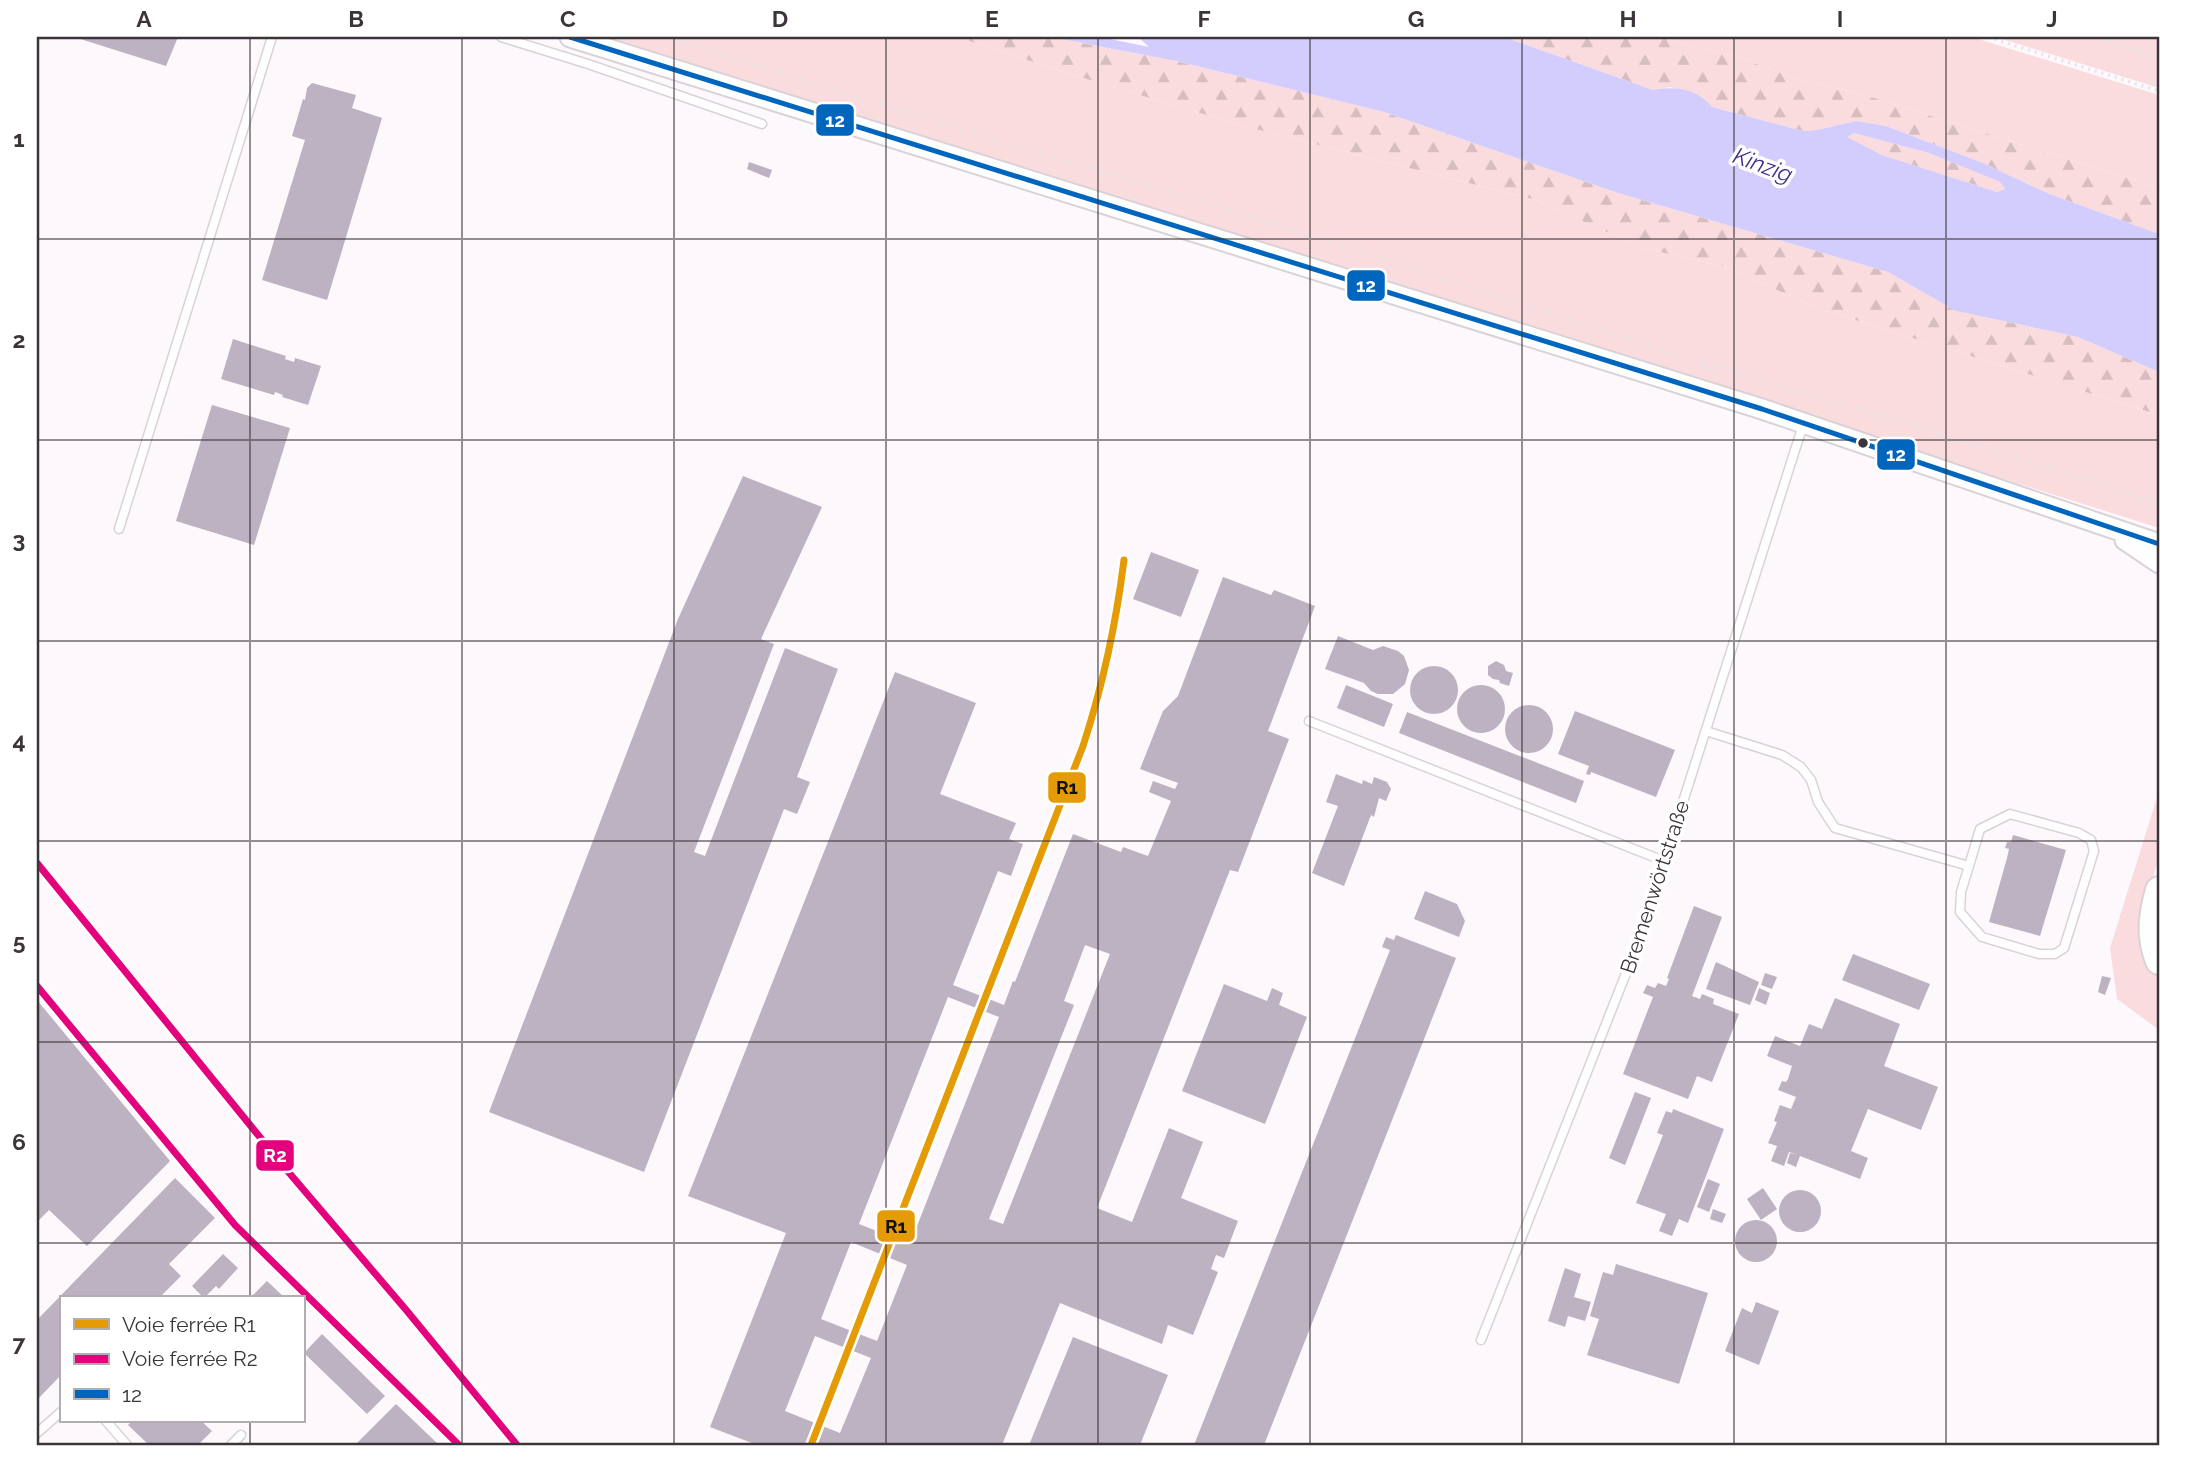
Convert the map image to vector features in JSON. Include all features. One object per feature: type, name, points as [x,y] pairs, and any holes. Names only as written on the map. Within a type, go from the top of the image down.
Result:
[{"type":"main road","points":[[2159,890],[2151,926],[2159,961]]},
{"type":"street","points":[[570,37],[1735,401],[2159,544]]},
{"type":"street","points":[[2104,526],[2159,563]]},
{"type":"lane","points":[[119,529],[272,37]]},
{"type":"lane","points":[[501,37],[762,124]]},
{"type":"lane","name":"Bremenwörtstraße","points":[[1481,1340],[1638,943],[1803,425]]},
{"type":"lane","points":[[1309,721],[1664,860]]},
{"type":"lane","points":[[1706,730],[1782,755],[1801,767],[1811,780],[1818,802],[1835,828],[1969,866]]},
{"type":"lane","points":[[2010,814],[2079,833],[2091,840],[2094,851],[2064,948],[2055,954],[2039,954],[1982,937],[1960,912],[1961,892],[1969,866],[1980,829],[2010,814]]},
{"type":"lane","points":[[37,1433],[60,1413]]},
{"type":"lane","points":[[107,1422],[127,1445]]},
{"type":"lane","points":[[231,1445],[241,1435]]},
{"type":"path","points":[[666,37],[990,139],[1214,205],[1697,361],[2068,473],[2159,504]]},
{"type":"path","points":[[1988,37],[2159,91]]},
{"type":"path","points":[[2095,37],[2159,58]]},
{"type":"green space","points":[[602,37],[957,37],[1243,126],[1536,200],[1642,248],[1723,266],[1820,309],[2159,415],[2159,528]]},
{"type":"green space","points":[[957,37],[1051,37],[1176,61],[1384,112],[1618,193],[1888,272],[1956,311],[2078,337],[2159,372],[2159,415],[1820,309],[1723,266],[1642,248],[1536,200],[1243,126]]},
{"type":"green space","points":[[1504,37],[1665,37],[1738,57],[1797,79],[1865,95],[2159,188],[2159,234],[2047,193],[1983,163],[1886,126],[1856,121],[1803,131],[1712,107],[1671,87],[1653,90]]},
{"type":"green space","points":[[1665,37],[1972,37],[2159,95],[2159,188],[1865,95],[1797,79],[1738,57]]},
{"type":"green space","points":[[1996,37],[2159,39],[2159,88]]},
{"type":"green space","points":[[1854,133],[1929,153],[2000,182],[2005,189],[1997,192],[1882,155],[1846,137]]},
{"type":"green space","points":[[2159,791],[2159,855],[2148,897],[2149,961],[2159,980],[2159,1030],[2117,999],[2110,948]]},
{"type":"water","name":"Kinzig","points":[[1051,37],[1100,37],[1149,47],[1138,37],[1504,37],[1653,90],[1685,90],[1699,96],[1712,107],[1803,131],[1856,121],[1886,126],[1983,163],[2047,193],[2159,234],[2159,372],[2078,337],[1956,311],[1888,272],[1618,193],[1384,112],[1176,61]],"holes":[[[1854,133],[1929,153],[2000,182],[2005,189],[1997,192],[1882,155],[1847,137]]]},
{"type":"building","points":[[74,37],[178,37],[166,66]]},
{"type":"building","points":[[312,83],[356,95],[352,108],[382,118],[327,300],[262,280],[305,140],[292,136],[307,88]]},
{"type":"building","points":[[749,162],[772,170],[769,178],[747,169]]},
{"type":"building","points":[[233,339],[286,356],[285,359],[294,362],[295,358],[321,366],[308,405],[275,392],[274,395],[221,379]]},
{"type":"building","points":[[212,405],[290,428],[254,545],[176,521]]},
{"type":"building","points":[[743,476],[822,507],[761,639],[774,644],[694,852],[705,856],[785,648],[838,669],[797,777],[810,782],[797,814],[784,809],[644,1172],[489,1112],[678,619]]},
{"type":"building","points":[[1151,552],[1199,570],[1181,617],[1133,599]]},
{"type":"building","points":[[1223,577],[1271,595],[1274,590],[1315,606],[1268,731],[1289,739],[1238,872],[1230,870],[1097,1208],[1132,1222],[1169,1128],[1203,1142],[1181,1198],[1238,1221],[1224,1258],[1216,1255],[1211,1269],[1218,1272],[1193,1335],[1168,1325],[1162,1344],[1060,1303],[1002,1445],[757,1445],[710,1427],[786,1233],[688,1196],[895,672],[976,703],[940,794],[1016,823],[1009,839],[1023,844],[1011,876],[998,871],[953,985],[1004,1005],[1073,834],[1121,852],[1123,847],[1148,856],[1171,801],[1149,792],[1153,781],[1175,789],[1178,783],[1140,769],[1163,711],[1178,696]],"holes":[[[1085,945],[1110,954],[1003,1224],[989,1219],[1074,1005],[1064,1001]],[[948,997],[999,1017],[910,1244],[859,1224]],[[851,1242],[907,1265],[877,1341],[821,1319]],[[815,1336],[871,1358],[840,1433],[785,1411]]]},
{"type":"building","points":[[1338,636],[1373,650],[1383,646],[1398,651],[1404,656],[1409,670],[1405,684],[1393,694],[1378,694],[1364,683],[1325,669]]},
{"type":"building","points":[[1496,661],[1504,665],[1506,671],[1513,673],[1509,686],[1488,675],[1488,666]]},
{"type":"building","points":[[1434,666],[1451,673],[1458,690],[1451,707],[1434,714],[1417,707],[1410,690],[1417,673]]},
{"type":"building","points":[[1346,685],[1393,704],[1384,727],[1337,708]]},
{"type":"building","points":[[1481,685],[1498,692],[1505,709],[1498,726],[1481,733],[1464,726],[1457,709],[1464,692]]},
{"type":"building","points":[[1529,705],[1546,712],[1553,729],[1546,746],[1529,753],[1512,746],[1505,729],[1512,712]]},
{"type":"building","points":[[1575,711],[1675,750],[1656,797],[1591,772],[1590,775],[1586,774],[1589,766],[1558,754]]},
{"type":"building","points":[[1407,712],[1584,781],[1576,803],[1399,733]]},
{"type":"building","points":[[1336,774],[1362,784],[1363,780],[1372,784],[1374,777],[1387,782],[1391,789],[1386,801],[1379,798],[1374,817],[1371,815],[1344,886],[1312,873],[1338,806],[1326,802]]},
{"type":"building","points":[[2013,835],[2066,850],[2040,936],[1989,922],[2009,849],[2005,848]]},
{"type":"building","points":[[1425,891],[1457,904],[1465,921],[1459,937],[1414,919]]},
{"type":"building","points":[[1694,906],[1722,917],[1692,996],[1700,999],[1702,994],[1714,999],[1713,1004],[1739,1014],[1712,1082],[1697,1076],[1688,1099],[1623,1074],[1653,997],[1643,993],[1647,985],[1655,988],[1658,983],[1666,986]]},
{"type":"building","points":[[1396,935],[1456,958],[1264,1445],[1194,1445],[1390,950],[1382,947],[1386,937],[1394,940]]},
{"type":"building","points":[[1853,954],[1930,984],[1919,1010],[1842,980]]},
{"type":"building","points":[[1716,962],[1759,982],[1750,1005],[1706,989]]},
{"type":"building","points":[[1765,973],[1777,977],[1772,989],[1761,985]]},
{"type":"building","points":[[2102,976],[2111,978],[2105,995],[2098,992]]},
{"type":"building","points":[[1224,984],[1267,1001],[1272,988],[1283,993],[1279,1005],[1307,1017],[1265,1124],[1182,1091]]},
{"type":"building","points":[[1759,988],[1770,993],[1766,1005],[1755,1000]]},
{"type":"building","points":[[1835,998],[1900,1024],[1884,1066],[1938,1087],[1921,1130],[1868,1109],[1851,1151],[1868,1158],[1860,1179],[1800,1156],[1796,1167],[1787,1163],[1790,1153],[1798,1155],[1789,1152],[1784,1166],[1771,1161],[1777,1146],[1768,1143],[1777,1122],[1774,1121],[1780,1105],[1791,1109],[1796,1097],[1778,1090],[1782,1081],[1786,1082],[1788,1079],[1792,1066],[1767,1056],[1775,1036],[1800,1046],[1809,1024],[1822,1029]]},
{"type":"building","points":[[37,1000],[170,1161],[87,1246],[49,1210],[37,1222]]},
{"type":"building","points":[[1635,1092],[1651,1098],[1625,1165],[1609,1158]]},
{"type":"building","points":[[1673,1109],[1724,1129],[1688,1223],[1679,1219],[1672,1236],[1659,1231],[1666,1214],[1636,1203],[1663,1135],[1657,1133],[1666,1111],[1672,1113]]},
{"type":"building","points":[[175,1178],[215,1218],[169,1264],[181,1276],[161,1296],[60,1296]]},
{"type":"building","points":[[1708,1179],[1720,1184],[1709,1212],[1697,1207]]},
{"type":"building","points":[[1763,1188],[1777,1209],[1761,1220],[1747,1199]]},
{"type":"building","points":[[1800,1190],[1815,1196],[1821,1211],[1815,1226],[1800,1232],[1785,1226],[1779,1211],[1785,1196]]},
{"type":"building","points":[[1713,1209],[1726,1214],[1722,1223],[1710,1219]]},
{"type":"building","points":[[1756,1220],[1771,1226],[1777,1241],[1771,1256],[1756,1262],[1741,1256],[1735,1241],[1741,1226]]},
{"type":"building","points":[[223,1254],[238,1268],[219,1289],[216,1286],[206,1296],[202,1296],[192,1286]]},
{"type":"building","points":[[1616,1264],[1708,1293],[1679,1384],[1587,1355],[1599,1319],[1590,1316],[1603,1272],[1613,1275]]},
{"type":"building","points":[[1565,1268],[1581,1274],[1574,1297],[1591,1302],[1585,1321],[1568,1316],[1565,1327],[1548,1321]]},
{"type":"building","points":[[267,1281],[283,1296],[252,1296]]},
{"type":"building","points":[[60,1296],[60,1376],[37,1400],[37,1320]]},
{"type":"building","points":[[1756,1302],[1779,1311],[1759,1365],[1725,1351],[1742,1308],[1752,1313]]},
{"type":"building","points":[[322,1334],[385,1396],[367,1414],[304,1353]]},
{"type":"building","points":[[1073,1337],[1168,1375],[1140,1445],[1029,1445]]},
{"type":"building","points":[[396,1404],[437,1443],[435,1445],[357,1443]]},
{"type":"building","points":[[131,1422],[202,1422],[212,1431],[198,1445],[149,1445],[128,1425]]},
{"type":"rail line","name":"R1","points":[[811,1445],[1083,746],[1108,654],[1124,560]]},
{"type":"rail line","name":"R2","points":[[37,863],[285,1168],[517,1445]]},
{"type":"rail line","name":"R2","points":[[37,986],[235,1225],[459,1445]]},
{"type":"transit line","name":"12","points":[[570,37],[1762,409],[2159,544]]}]
